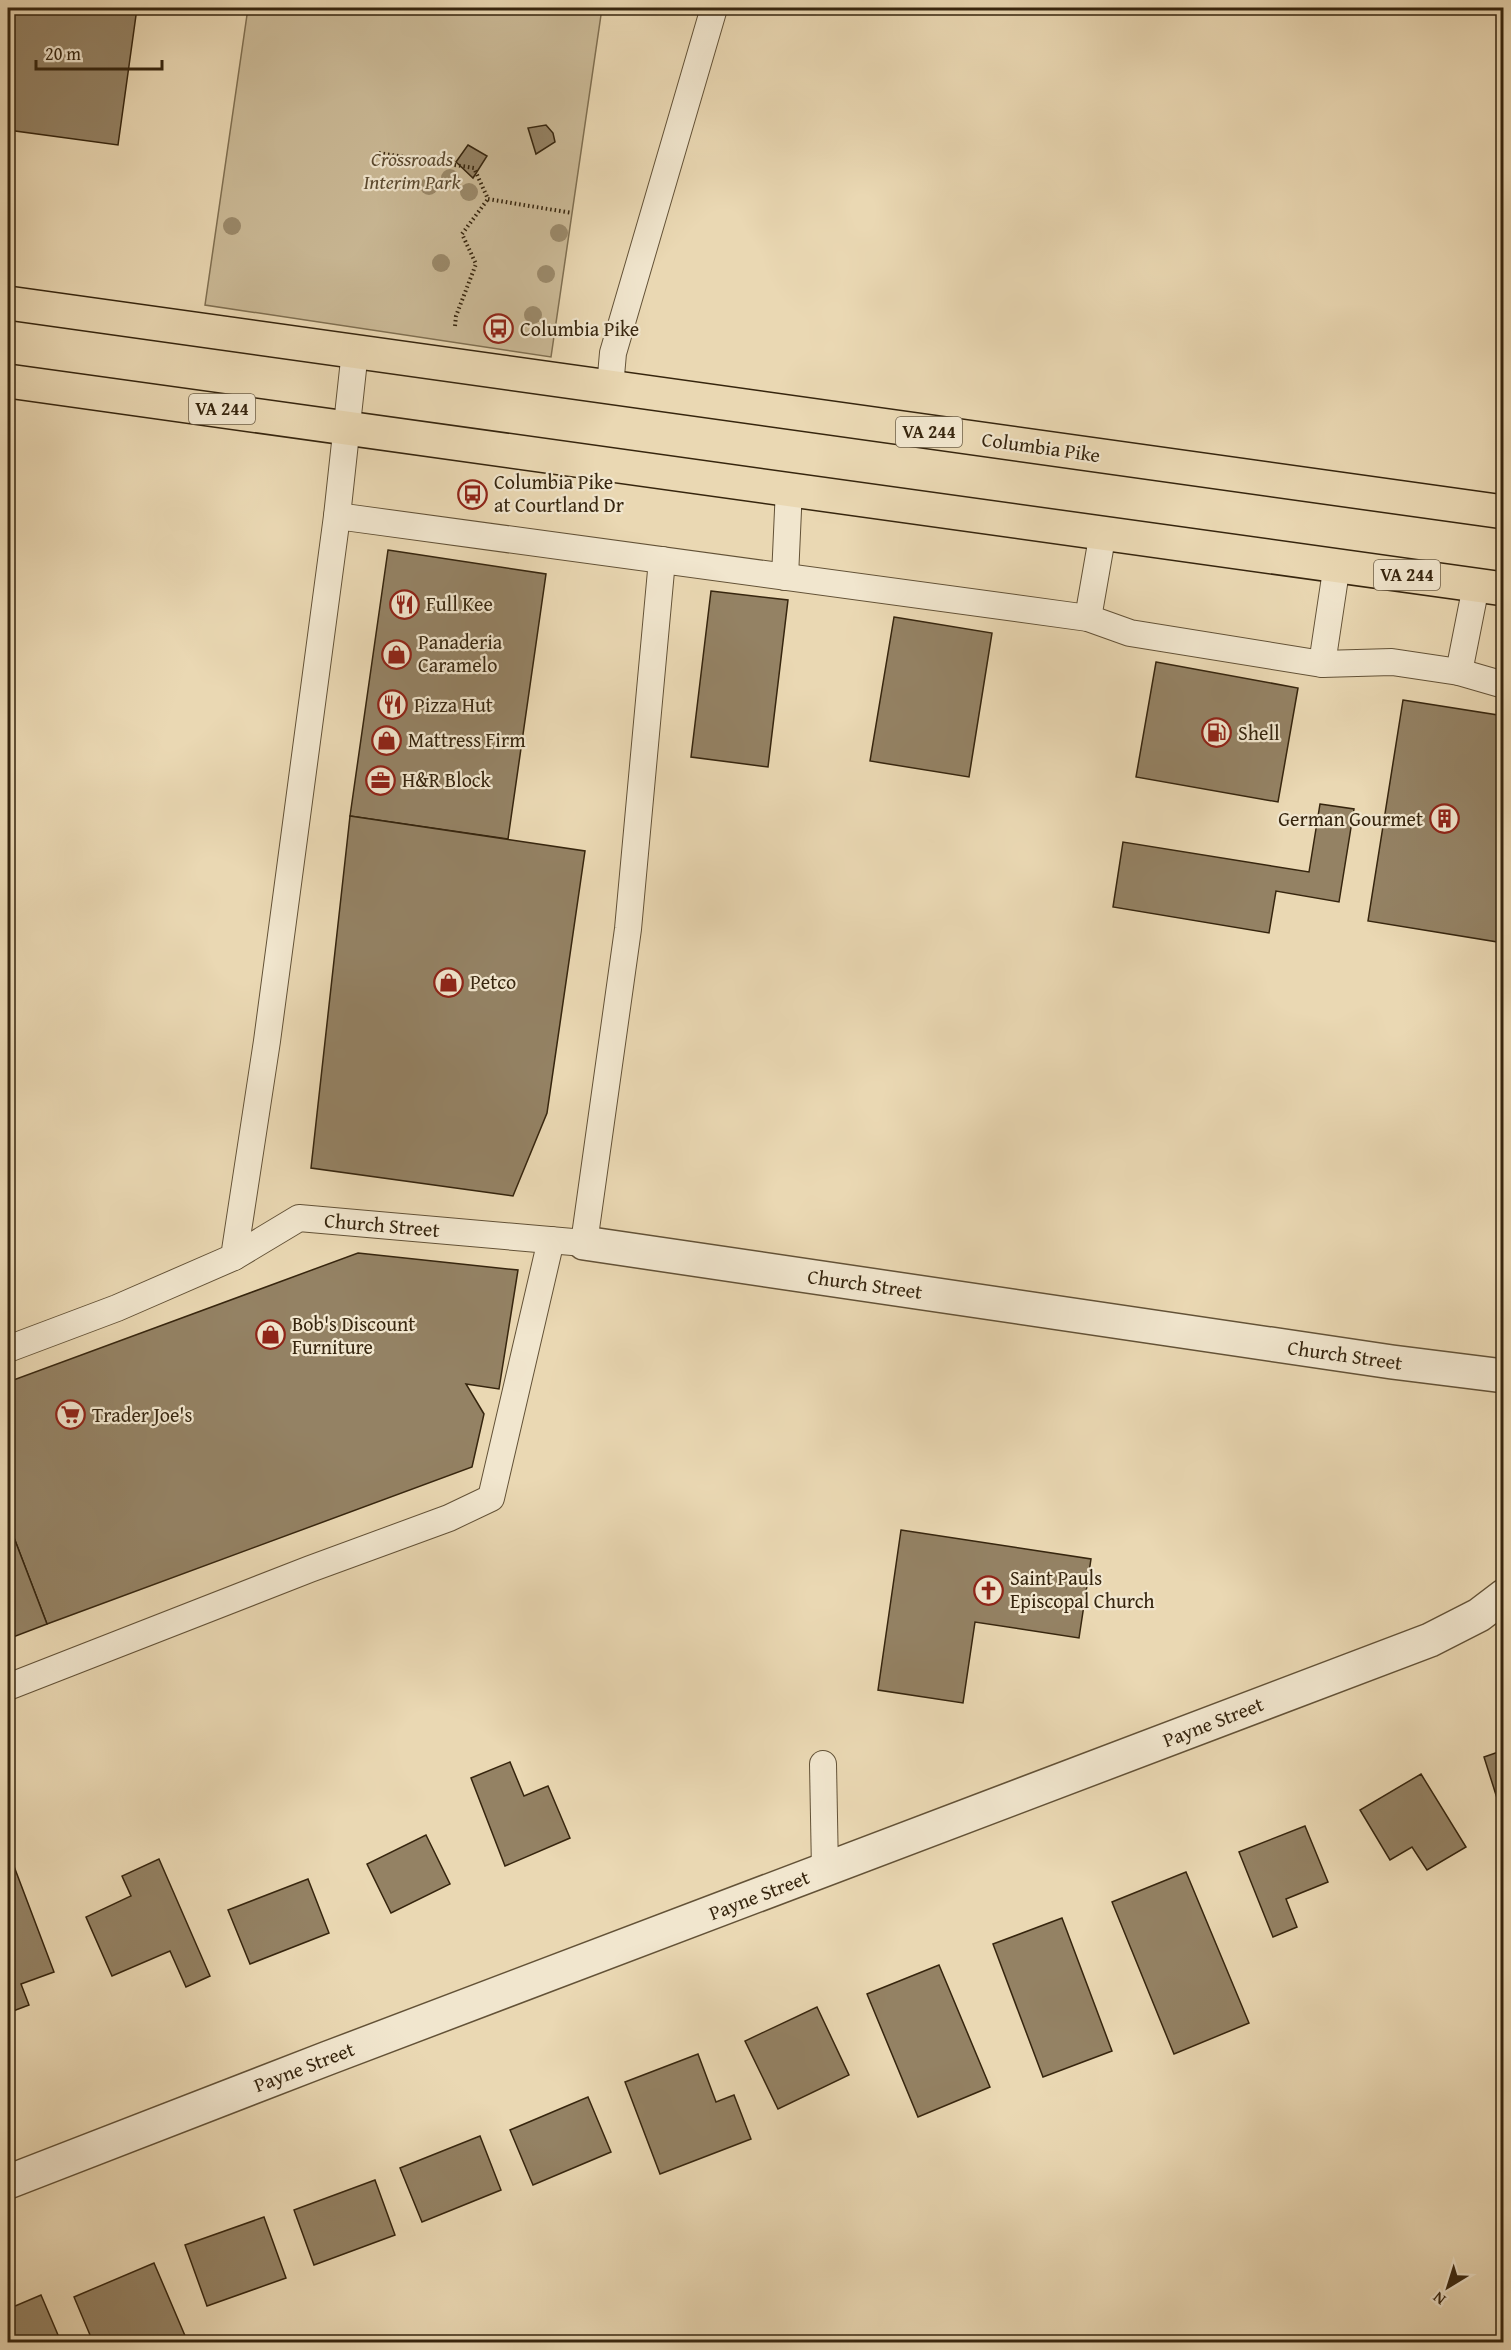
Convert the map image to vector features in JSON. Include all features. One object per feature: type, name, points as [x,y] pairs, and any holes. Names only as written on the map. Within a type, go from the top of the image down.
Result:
[{"type":"main road","name":"Columbia Pike","points":[[8,303],[1503,512]]},
{"type":"main road","name":"VA 244","points":[[8,381],[1490,587]]},
{"type":"street","name":"Church Street","points":[[584,1243],[1392,1362],[1503,1376]]},
{"type":"street","name":"Payne Street","points":[[8,2182],[1430,1640],[1479,1615],[1503,1596]]},
{"type":"lane","points":[[610,387],[613,354],[714,8]]},
{"type":"lane","points":[[234,1257],[267,1041],[337,516],[355,351]]},
{"type":"lane","points":[[785,577],[789,488]]},
{"type":"lane","points":[[337,516],[1089,618],[1130,633],[1322,664],[1392,662],[1459,672],[1503,685]]},
{"type":"lane","points":[[1089,618],[1103,532]]},
{"type":"lane","points":[[584,1243],[628,929],[662,560]]},
{"type":"lane","points":[[1322,664],[1337,564]]},
{"type":"lane","points":[[1459,672],[1490,587]]},
{"type":"lane","name":"Church Street","points":[[8,1349],[117,1308],[234,1257],[299,1218],[584,1243]]},
{"type":"lane","points":[[8,1687],[310,1569],[449,1518],[491,1498],[551,1240]]},
{"type":"lane","points":[[823,1764],[825,1870]]},
{"type":"path","points":[[379,153],[474,168],[488,199]]},
{"type":"path","points":[[488,199],[572,213]]},
{"type":"path","points":[[454,331],[456,316],[476,264],[462,234],[488,199]]},
{"type":"green space","name":"Crossroads Interim Park","points":[[248,8],[602,8],[551,357],[205,305]]},
{"type":"building","points":[[8,8],[137,8],[118,145],[8,130]]},
{"type":"building","points":[[546,125],[553,133],[555,142],[536,154],[528,128]]},
{"type":"building","points":[[468,145],[487,156],[473,178],[456,162]]},
{"type":"building","points":[[488,323],[511,326],[510,336],[487,333]]},
{"type":"building","points":[[463,488],[486,490],[485,501],[462,498]]},
{"type":"building","points":[[388,550],[546,574],[508,839],[350,816]]},
{"type":"building","points":[[711,591],[788,600],[768,767],[691,757]]},
{"type":"building","points":[[894,617],[992,633],[969,777],[870,761]]},
{"type":"building","name":"Shell","points":[[1156,662],[1298,688],[1278,802],[1136,777]]},
{"type":"building","name":"German Gourmet","points":[[1403,700],[1504,716],[1504,943],[1368,921]]},
{"type":"building","points":[[1320,804],[1354,809],[1339,902],[1276,891],[1269,933],[1113,907],[1123,842],[1309,872]]},
{"type":"building","name":"Petco","points":[[350,816],[585,851],[547,1113],[513,1196],[311,1168]]},
{"type":"building","points":[[358,1253],[518,1270],[499,1389],[466,1384],[484,1414],[472,1467],[47,1624],[8,1522],[8,1382]]},
{"type":"building","points":[[8,1522],[47,1624],[8,1639]]},
{"type":"building","name":"Saint Pauls Episcopal Church","points":[[901,1530],[1091,1559],[1079,1638],[975,1622],[963,1703],[878,1690]]},
{"type":"building","points":[[1504,1750],[1504,1813],[1502,1814],[1484,1757]]},
{"type":"building","points":[[510,1762],[524,1796],[548,1786],[570,1838],[505,1866],[471,1778]]},
{"type":"building","points":[[1421,1774],[1466,1847],[1427,1870],[1412,1847],[1390,1860],[1360,1810]]},
{"type":"building","points":[[1305,1826],[1328,1882],[1286,1899],[1297,1927],[1273,1937],[1239,1852]]},
{"type":"building","points":[[426,1835],[450,1884],[391,1913],[367,1864]]},
{"type":"building","points":[[159,1859],[210,1976],[186,1987],[170,1951],[112,1976],[86,1917],[131,1896],[122,1876]]},
{"type":"building","points":[[12,1861],[54,1972],[21,1984],[29,2005],[8,2013],[8,1863]]},
{"type":"building","points":[[1186,1872],[1249,2023],[1174,2054],[1112,1902]]},
{"type":"building","points":[[308,1879],[329,1933],[250,1964],[228,1910]]},
{"type":"building","points":[[1062,1918],[1112,2051],[1043,2077],[993,1944]]},
{"type":"building","points":[[939,1965],[990,2087],[918,2117],[867,1994]]},
{"type":"building","points":[[817,2007],[849,2075],[778,2109],[745,2041]]},
{"type":"building","points":[[698,2054],[716,2102],[734,2095],[751,2139],[660,2174],[625,2082]]},
{"type":"building","points":[[588,2097],[611,2152],[533,2185],[510,2130]]},
{"type":"building","points":[[480,2136],[501,2190],[422,2222],[400,2168]]},
{"type":"building","points":[[375,2180],[395,2235],[314,2265],[294,2210]]},
{"type":"building","points":[[264,2217],[286,2278],[207,2306],[185,2245]]},
{"type":"building","points":[[154,2263],[186,2338],[174,2342],[131,2342],[128,2336],[114,2342],[93,2342],[74,2297]]},
{"type":"building","points":[[41,2295],[61,2342],[8,2342],[8,2309]]},
{"type":"place","name":"Columbia Pike","points":[[499,329]]},
{"type":"place","name":"Columbia Pike at Courtland Dr","points":[[473,494]]},
{"type":"place","name":"Full Kee","points":[[405,604]]},
{"type":"place","name":"Panaderia Caramelo","points":[[397,654]]},
{"type":"place","name":"Pizza Hut","points":[[393,705]]},
{"type":"place","name":"Shell","points":[[1217,733]]},
{"type":"place","name":"Mattress Firm","points":[[387,740]]},
{"type":"place","name":"H&R Block","points":[[381,780]]},
{"type":"place","name":"German Gourmet","points":[[1444,819]]},
{"type":"place","name":"Petco","points":[[449,982]]},
{"type":"place","name":"Bob's Discount Furniture","points":[[271,1335]]},
{"type":"place","name":"Trader Joe's","points":[[71,1415]]},
{"type":"place","name":"Saint Pauls Episcopal Church","points":[[989,1590]]}]
